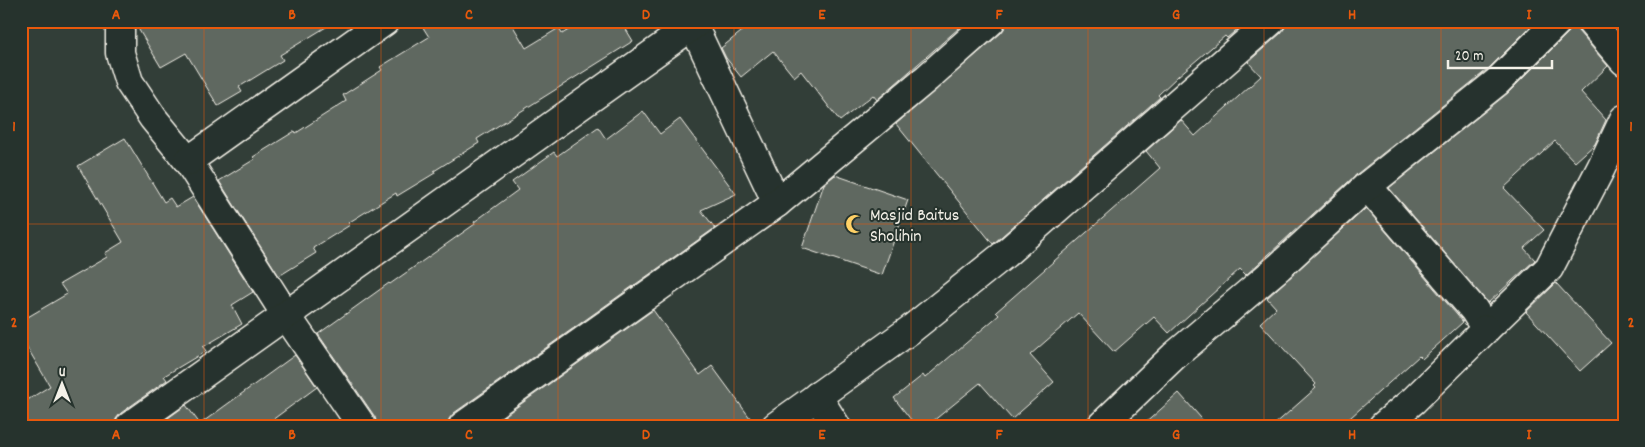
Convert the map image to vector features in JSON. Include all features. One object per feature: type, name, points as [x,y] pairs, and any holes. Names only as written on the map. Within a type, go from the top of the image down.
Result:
[{"type":"street","points":[[121,21],[120,53],[130,82],[152,118],[188,161],[286,315],[362,426]]},
{"type":"street","points":[[188,161],[385,21]]},
{"type":"street","points":[[464,426],[777,203],[927,78],[991,21]]},
{"type":"street","points":[[776,426],[910,330],[1005,254],[1271,21]]},
{"type":"street","points":[[1101,426],[1174,356],[1280,266],[1367,186],[1497,82],[1558,21]]},
{"type":"street","points":[[1590,21],[1624,61]]},
{"type":"street","points":[[130,426],[694,23],[777,203]]},
{"type":"street","points":[[1383,426],[1414,400],[1549,268],[1624,119]]},
{"type":"street","points":[[1367,186],[1474,310],[1486,329]]},
{"type":"street","points":[[817,396],[836,426]]},
{"type":"building","points":[[136,21],[336,21],[280,55],[283,60],[239,87],[242,92],[218,106],[186,53],[161,67],[136,25]]},
{"type":"building","points":[[419,21],[510,21],[526,48],[559,28],[562,34],[583,21],[621,21],[633,41],[477,139],[479,143],[434,171],[435,173],[397,196],[396,193],[348,223],[350,225],[313,248],[316,253],[279,276],[219,181],[255,159],[253,157],[295,131],[296,133],[346,101],[343,95],[382,70],[380,67],[429,37]]},
{"type":"building","points":[[749,21],[967,21],[877,100],[873,95],[840,121],[801,71],[794,77],[773,51],[741,77],[726,58],[721,48],[751,24]]},
{"type":"building","points":[[1006,21],[1247,21],[1227,38],[1225,36],[1178,76],[1158,95],[1160,97],[993,244],[896,124],[1001,33],[1006,26]]},
{"type":"building","points":[[1286,21],[1536,21],[1487,70],[1357,174],[1246,275],[1240,269],[1169,333],[1154,317],[1114,352],[1078,313],[1030,355],[1054,382],[1012,419],[980,383],[927,426],[916,426],[894,398],[923,375],[925,378],[999,315],[996,312],[1160,168],[1146,151],[1181,120],[1195,136],[1261,76],[1248,62],[1281,33],[1286,26]]},
{"type":"building","points":[[1574,21],[1578,31],[1608,66],[1581,92],[1606,120],[1595,144],[1575,162],[1555,141],[1504,188],[1544,230],[1524,248],[1535,260],[1488,303],[1389,188],[1508,93],[1569,32]]},
{"type":"building","points":[[643,111],[660,134],[680,119],[736,194],[701,210],[715,228],[454,413],[449,419],[448,426],[377,426],[375,417],[318,334],[475,224],[474,222],[518,190],[512,182],[554,152],[557,156],[598,127],[606,139]]},
{"type":"building","points":[[125,138],[164,202],[170,198],[176,207],[193,197],[253,292],[232,305],[242,324],[203,347],[206,351],[164,376],[167,380],[121,413],[116,419],[115,426],[21,426],[21,404],[50,386],[21,337],[21,321],[67,294],[60,284],[107,257],[105,253],[123,242],[78,166]]},
{"type":"building","name":"Masjid Baitus Sholihin","points":[[835,175],[908,200],[882,275],[802,248],[824,184]]},
{"type":"building","points":[[1366,208],[1463,322],[1422,359],[1419,356],[1341,426],[1273,426],[1316,388],[1314,386],[1316,384],[1260,323],[1276,308],[1267,298]]},
{"type":"building","points":[[1556,283],[1611,343],[1580,371],[1526,312]]},
{"type":"building","points":[[653,310],[700,375],[712,366],[756,426],[490,426]]},
{"type":"building","points":[[295,355],[317,387],[264,426],[157,426],[186,405],[200,424]]},
{"type":"building","points":[[1179,393],[1208,426],[1142,426]]},
{"type":"place","name":"Masjid Baitus Sholihin","points":[[855,224]]}]
